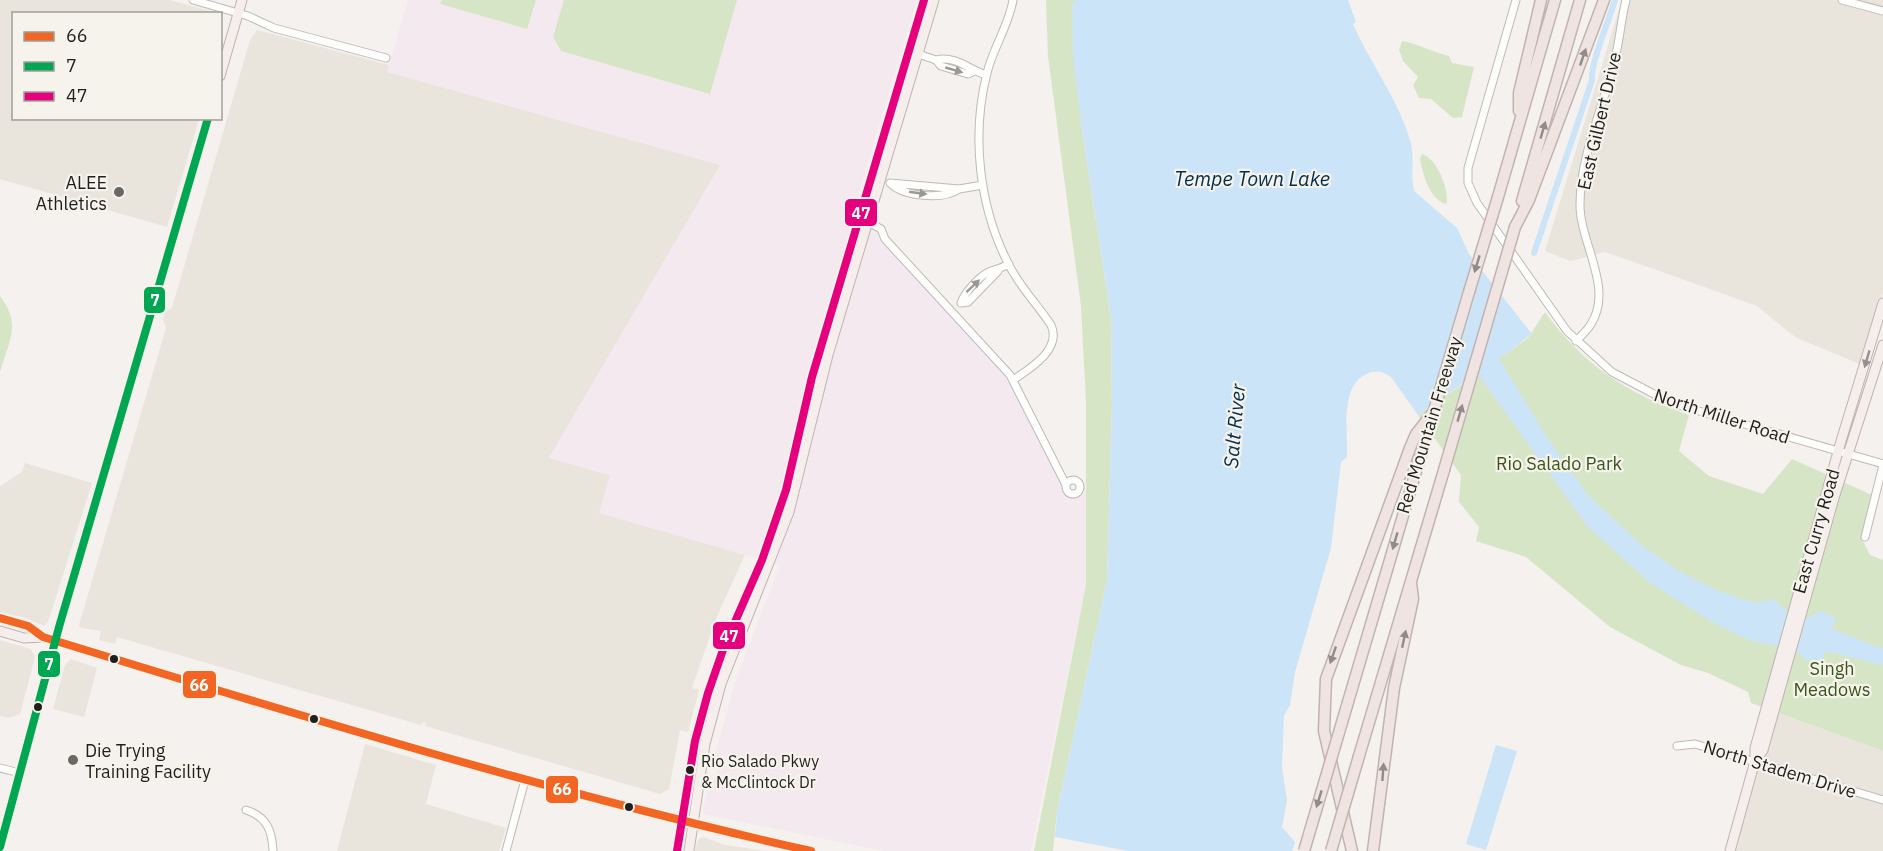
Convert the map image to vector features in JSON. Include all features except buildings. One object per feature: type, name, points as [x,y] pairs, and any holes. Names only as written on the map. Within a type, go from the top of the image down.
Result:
[{"type":"highway","points":[[1519,125],[1519,93],[1541,0]]},
{"type":"highway","name":"Red Mountain Freeway","points":[[1304,851],[1555,0]]},
{"type":"highway","name":"Red Mountain Freeway","points":[[1331,851],[1580,0]]},
{"type":"highway","points":[[1515,227],[1529,200],[1604,0]]},
{"type":"highway","points":[[1352,851],[1324,731],[1326,679],[1416,434],[1434,410]]},
{"type":"highway","points":[[1373,851],[1394,688],[1413,599],[1410,580]]},
{"type":"main road","points":[[222,69],[243,0]]},
{"type":"main road","points":[[677,851],[695,741],[708,693],[724,647],[761,563],[780,511],[812,376],[924,0]]},
{"type":"main road","points":[[689,851],[705,744],[721,684],[789,512],[821,379],[868,222],[885,182],[934,0]]},
{"type":"main road","points":[[1,849],[55,641],[207,120]]},
{"type":"main road","name":"East Curry Road","points":[[1798,610],[1838,452],[1883,303]]},
{"type":"main road","name":"East Curry Road","points":[[1730,851],[1755,761],[1755,748],[1883,345]]},
{"type":"main road","points":[[0,618],[28,626],[42,637]]},
{"type":"main road","points":[[0,631],[24,638],[42,637],[525,780],[682,822],[811,851]]},
{"type":"street","points":[[193,0],[239,13],[274,28],[386,58]]},
{"type":"street","points":[[1013,0],[987,75],[979,140],[982,185],[994,229],[1009,264],[1051,325],[1054,334],[1048,351],[1013,380]]},
{"type":"street","name":"North Miller Road","points":[[1516,0],[1467,176],[1471,193],[1576,341],[1612,372],[1655,396],[1701,412],[1883,465]]},
{"type":"street","name":"East Gilbert Drive","points":[[1576,341],[1591,325],[1599,300],[1599,289],[1583,232],[1580,204],[1585,163],[1615,58],[1626,0]]},
{"type":"street","points":[[1842,0],[1883,11]]},
{"type":"street","points":[[918,54],[970,66],[974,71],[987,75]]},
{"type":"street","points":[[870,177],[885,182],[921,187],[959,189],[982,185]]},
{"type":"street","points":[[868,222],[881,229],[885,239],[1013,380],[1066,485]]},
{"type":"street","points":[[952,311],[961,303],[968,302],[1009,264]]},
{"type":"street","points":[[1865,537],[1883,465]]},
{"type":"street","name":"North Stadem Drive","points":[[1677,746],[1695,744],[1883,800]]},
{"type":"street","points":[[0,768],[20,773]]},
{"type":"street","points":[[506,851],[525,780]]},
{"type":"street","points":[[246,810],[263,819],[272,835],[273,851]]},
{"type":"shaded area","points":[[0,0],[170,0],[213,12],[12,12],[12,120],[199,120],[167,227],[0,179]]},
{"type":"shaded area","points":[[408,0],[917,0],[851,219],[885,239],[1010,375],[1067,492],[1074,495],[1080,488],[1086,488],[1086,585],[1031,851],[883,851],[704,814],[708,789],[712,789],[719,766],[714,759],[735,682],[780,565],[599,513],[610,475],[549,458],[720,165],[387,72]]},
{"type":"shaded area","points":[[1622,0],[1883,0],[1883,292],[1862,365],[1795,337],[1757,306],[1682,279],[1605,252],[1570,261],[1545,251]]},
{"type":"shaded area","points":[[257,30],[389,65],[388,72],[721,165],[549,458],[610,475],[600,513],[745,554],[715,621],[710,626],[713,627],[692,688],[699,690],[688,732],[680,730],[669,789],[660,794],[425,726],[426,723],[422,722],[421,725],[117,637],[115,644],[99,640],[101,631],[81,628],[79,625],[166,328],[163,320],[165,312],[172,308],[250,40]]},
{"type":"shaded area","points":[[25,463],[92,483],[48,622],[44,626],[24,617],[0,613],[0,486],[22,472]]},
{"type":"shaded area","points":[[0,640],[31,649],[35,657],[20,714],[8,718],[0,716]]},
{"type":"shaded area","points":[[71,659],[97,668],[84,717],[53,709],[65,665]]},
{"type":"shaded area","points":[[1770,710],[1883,751],[1883,851],[1733,851]]},
{"type":"shaded area","points":[[365,744],[436,765],[426,804],[506,828],[499,851],[337,851]]},
{"type":"shaded area","points":[[703,837],[725,845],[765,851],[695,851],[698,840]]},
{"type":"green space","points":[[442,0],[536,0],[527,29],[440,4]]},
{"type":"green space","points":[[564,0],[737,0],[710,94],[561,51],[553,37]]},
{"type":"green space","points":[[1046,0],[1075,0],[1075,4],[1072,3],[1081,123],[1111,318],[1112,404],[1107,581],[1057,812],[1053,851],[1034,851],[1086,585],[1086,402],[1081,306],[1048,56]]},
{"type":"green space","points":[[1402,41],[1449,56],[1452,63],[1474,67],[1462,117],[1453,118],[1431,99],[1419,98],[1413,85],[1418,77],[1403,61],[1399,50]]},
{"type":"green space","points":[[1422,154],[1432,161],[1441,176],[1446,192],[1446,204],[1431,192],[1423,172],[1420,159]]},
{"type":"green space","points":[[0,296],[11,316],[12,333],[0,372]]},
{"type":"green space","name":"Rio Salado Park","points":[[1545,312],[1559,331],[1608,376],[1646,398],[1689,415],[1679,451],[1709,476],[1763,494],[1792,459],[1872,495],[1861,537],[1870,555],[1883,560],[1883,751],[1751,703],[1748,692],[1708,673],[1681,665],[1610,627],[1526,557],[1476,541],[1479,527],[1459,502],[1461,475],[1418,415],[1528,338]]},
{"type":"water","name":"Tempe Town Lake","points":[[1075,0],[1348,0],[1356,22],[1353,24],[1405,125],[1411,146],[1414,191],[1457,228],[1469,254],[1532,334],[1499,359],[1545,434],[1588,495],[1643,546],[1677,570],[1716,590],[1755,603],[1773,599],[1788,612],[1806,618],[1822,611],[1836,618],[1832,629],[1883,649],[1883,665],[1825,651],[1823,662],[1804,659],[1797,651],[1749,640],[1714,623],[1652,584],[1588,527],[1477,373],[1418,415],[1391,377],[1380,372],[1372,372],[1359,378],[1349,397],[1346,422],[1347,457],[1341,462],[1331,548],[1295,672],[1290,705],[1284,716],[1282,768],[1287,800],[1282,827],[1295,842],[1292,851],[1128,851],[1055,837],[1057,812],[1107,581],[1112,404],[1111,318],[1073,57],[1072,3],[1075,4]]},
{"type":"water","points":[[1496,745],[1517,751],[1486,850],[1466,844]]},
{"type":"waterway","points":[[1534,253],[1592,80],[1597,52],[1615,0]]},
{"type":"transit line","name":"47","points":[[677,851],[695,741],[708,693],[724,647],[762,560],[786,490],[812,377],[924,0]]},
{"type":"transit line","name":"7","points":[[0,847],[59,627],[207,120]]},
{"type":"transit line","name":"66","points":[[0,618],[28,626],[43,637],[425,752],[617,804],[811,851]]},
{"type":"place","name":"ALEE Athletics","points":[[119,192]]},
{"type":"place","name":"Die Trying Training Facility","points":[[73,760]]},
{"type":"place","name":"Rio Salado Pkwy & McClintock Dr","points":[[690,770]]},
{"type":"water label","name":"Salt River","points":[[1234,426]]},
{"type":"park label","name":"Singh Meadows","points":[[1832,678]]}]
